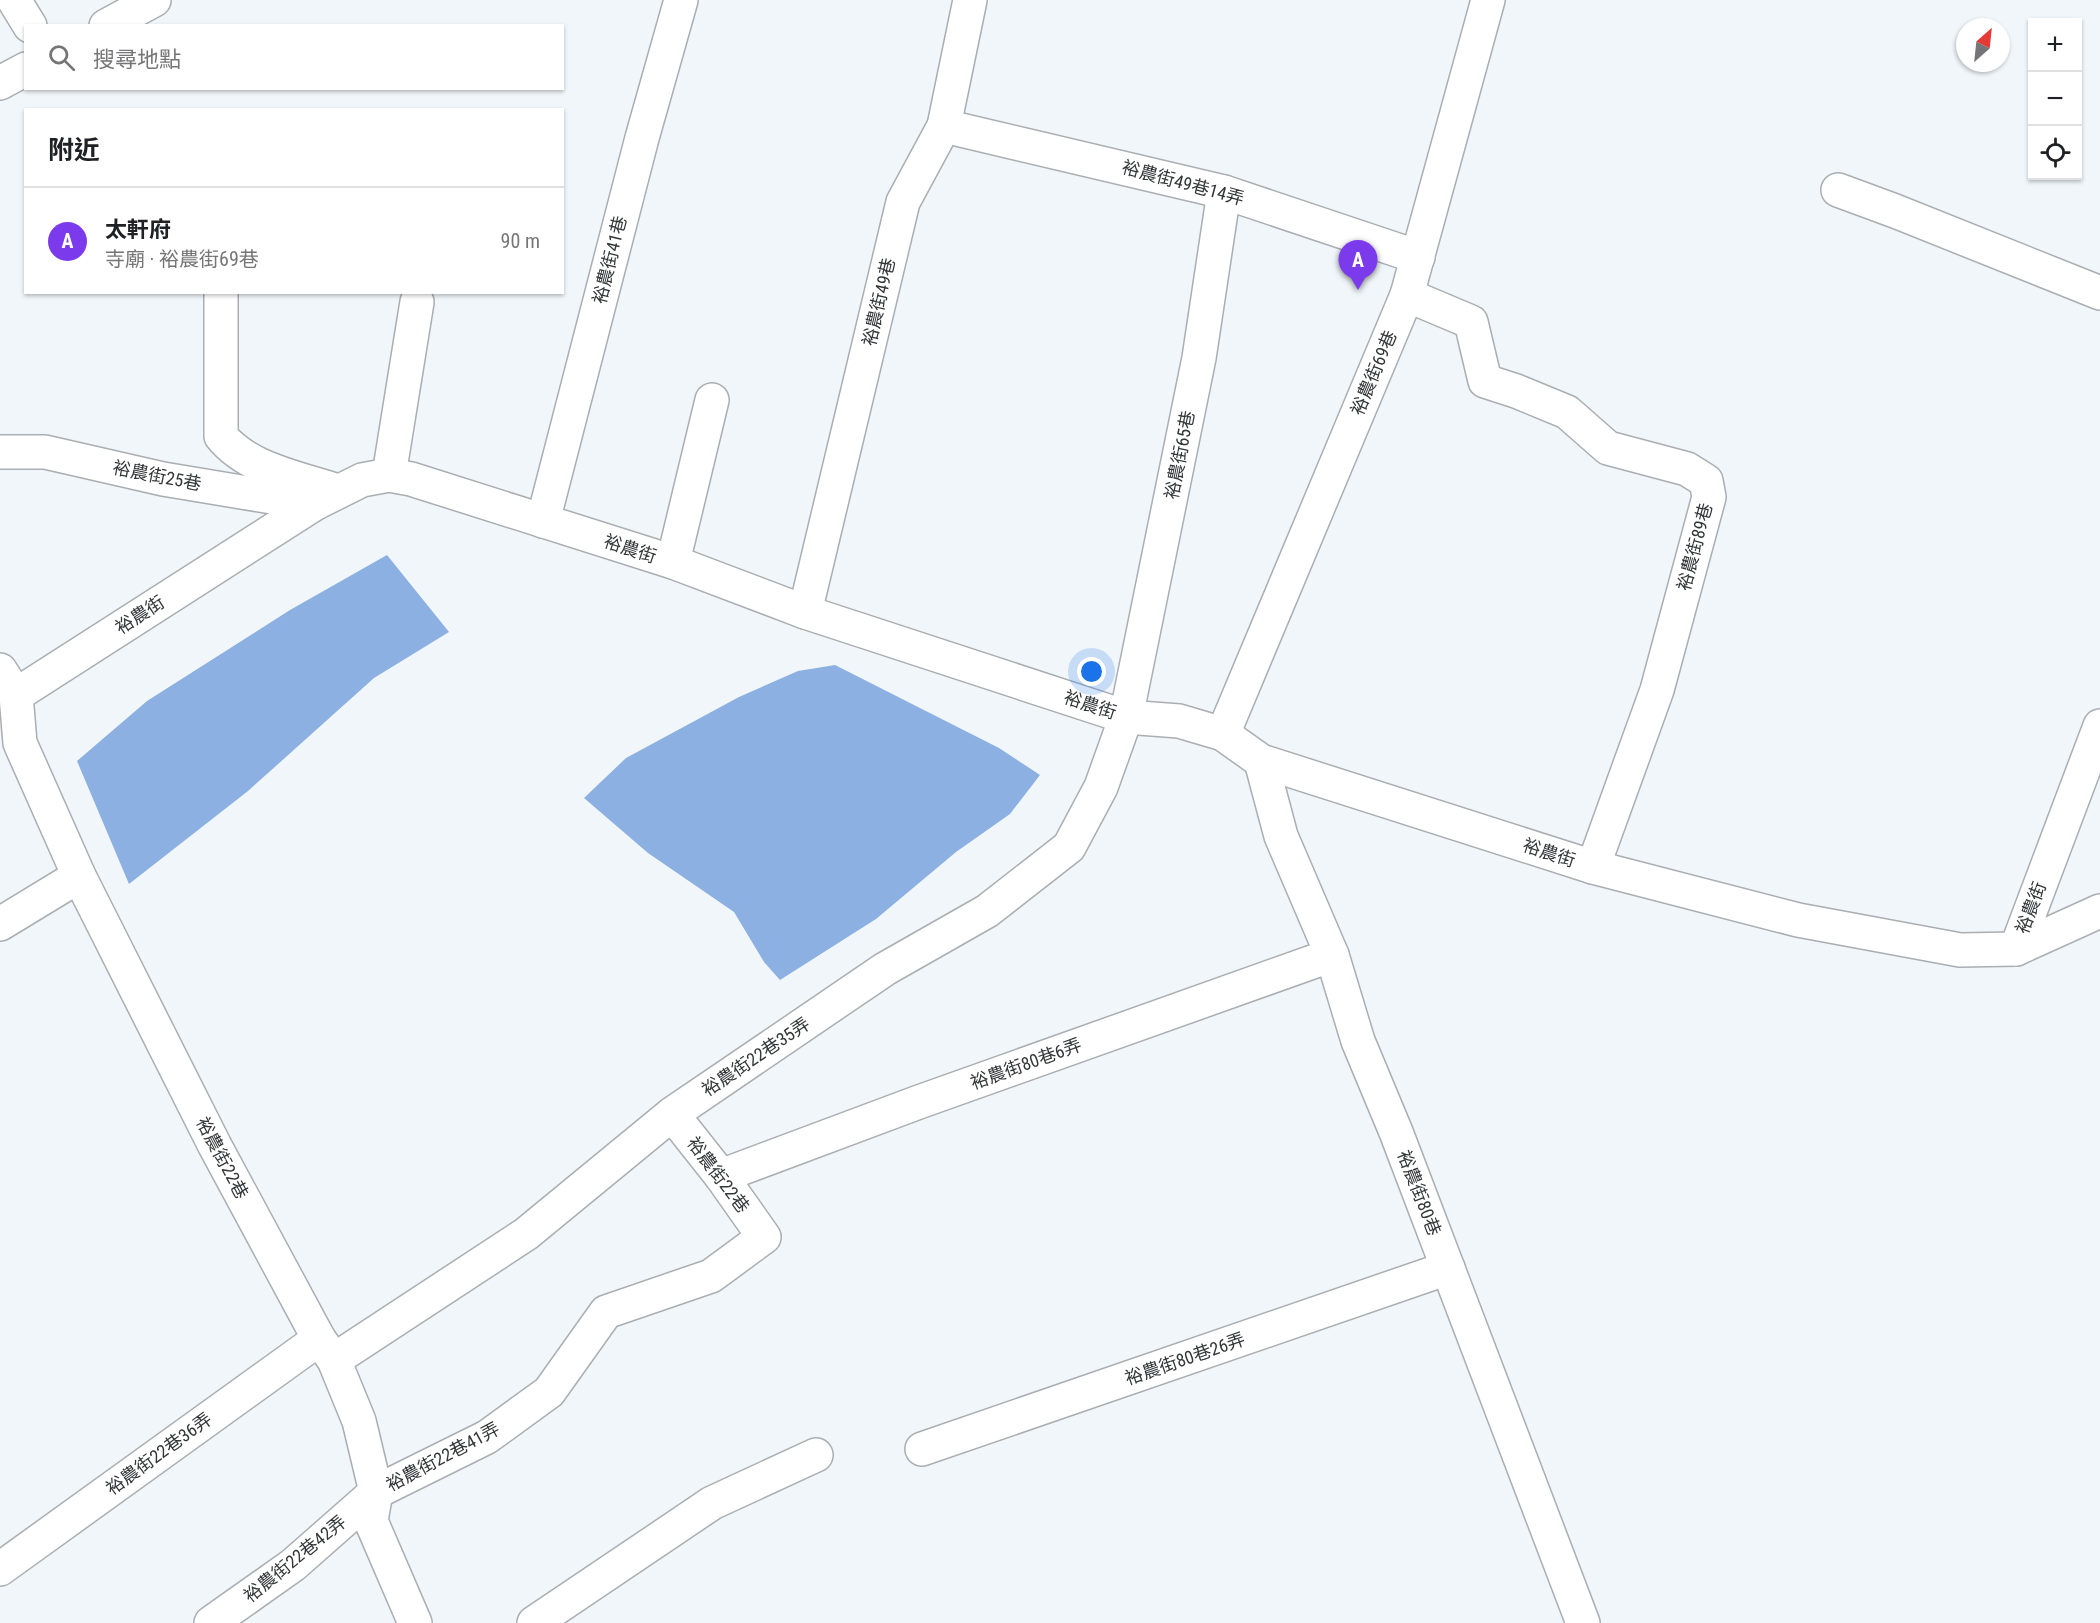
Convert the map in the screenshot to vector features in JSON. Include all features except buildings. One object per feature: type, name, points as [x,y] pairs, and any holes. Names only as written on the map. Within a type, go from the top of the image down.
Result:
[{"type":"street","points":[[14,0],[29,24]]},
{"type":"street","points":[[110,24],[153,0]]},
{"type":"street","name":"裕農街41巷","points":[[543,521],[642,138],[681,0]]},
{"type":"street","name":"裕農街49巷","points":[[805,612],[903,202],[944,126],[970,0]]},
{"type":"street","name":"裕農街69巷","points":[[1223,734],[1407,295],[1488,0]]},
{"type":"street","points":[[0,82],[24,70]]},
{"type":"street","name":"裕農街49巷14弄","points":[[944,126],[1224,192],[1418,257]]},
{"type":"street","points":[[1838,190],[2100,293]]},
{"type":"street","name":"裕農街65巷","points":[[1126,717],[1199,358],[1224,192]]},
{"type":"street","points":[[221,294],[221,436],[231,449],[253,463],[326,497]]},
{"type":"street","name":"裕農街89巷","points":[[1407,295],[1471,322],[1485,381],[1567,412],[1608,448],[1687,469],[1706,481],[1709,497],[1657,690],[1593,867]]},
{"type":"street","points":[[389,475],[417,303]]},
{"type":"street","points":[[673,562],[712,399]]},
{"type":"street","name":"裕農街25巷","points":[[0,452],[45,452],[163,479],[326,497]]},
{"type":"street","name":"裕農街","points":[[8,683],[326,497],[362,480],[389,475],[411,479],[673,562],[805,612],[1126,717],[1179,721],[1223,734],[1261,761],[1593,867],[1821,924],[1959,950],[2016,949],[2100,726]]},
{"type":"street","name":"裕農街22巷","points":[[8,683],[20,742],[79,876],[215,1146],[326,1350],[359,1421],[376,1492],[371,1521],[415,1623]]},
{"type":"street","name":"裕農街22巷35弄","points":[[326,1350],[526,1233],[672,1114],[885,969],[987,911],[1069,847],[1101,787],[1126,717]]},
{"type":"street","name":"裕農街80巷","points":[[1261,761],[1281,836],[1332,955],[1358,1041],[1396,1132],[1583,1623]]},
{"type":"street","points":[[0,924],[79,876]]},
{"type":"street","points":[[2016,949],[2100,911]]},
{"type":"street","name":"裕農街80巷6弄","points":[[721,1176],[919,1102],[1332,955]]},
{"type":"street","name":"裕農街22巷","points":[[672,1114],[721,1176],[764,1237]]},
{"type":"street","name":"裕農街22巷41弄","points":[[376,1492],[487,1437],[549,1392],[606,1312],[711,1276],[764,1237]]},
{"type":"street","name":"裕農街80巷26弄","points":[[922,1449],[1448,1268]]},
{"type":"street","name":"裕農街22巷36弄","points":[[0,1569],[326,1350]]},
{"type":"street","points":[[534,1623],[712,1503],[816,1455]]},
{"type":"street","name":"裕農街22巷42弄","points":[[211,1623],[293,1565],[376,1492]]},
{"type":"water","points":[[387,555],[449,632],[374,678],[248,791],[129,884],[77,761],[147,701],[290,610]]},
{"type":"water","points":[[835,665],[999,748],[1040,775],[1010,814],[956,852],[876,919],[780,980],[764,962],[734,912],[648,853],[584,798],[626,758],[739,697],[798,671]]},
{"type":"place","name":"太軒府","points":[[1358,290]]}]
